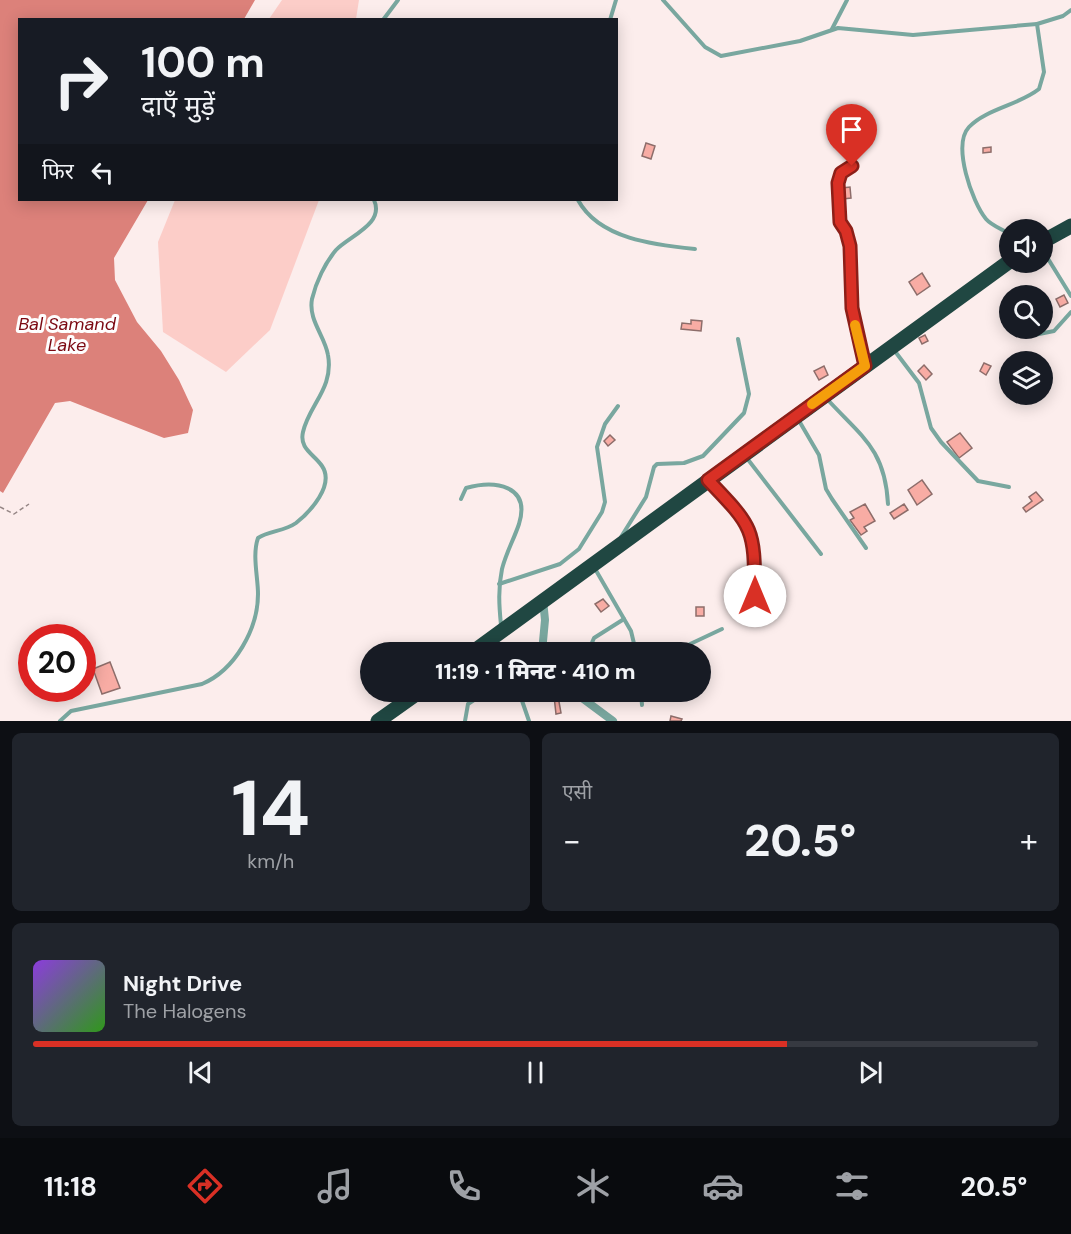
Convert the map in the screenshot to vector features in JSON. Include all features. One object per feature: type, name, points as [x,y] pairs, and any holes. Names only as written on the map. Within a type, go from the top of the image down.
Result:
[{"type":"highway","points":[[1053,236],[1071,226]]},
{"type":"highway","points":[[488,642],[543,599],[999,269]]},
{"type":"highway","points":[[378,721],[405,702]]},
{"type":"street","points":[[542,642],[545,620],[543,599]]},
{"type":"street","points":[[587,702],[613,721]]},
{"type":"lane","points":[[384,18],[398,0]]},
{"type":"lane","points":[[611,18],[616,0]]},
{"type":"lane","points":[[663,0],[705,47],[721,56],[801,41],[847,27],[913,35],[1037,24],[1063,16],[1071,10]]},
{"type":"lane","points":[[831,30],[847,0]]},
{"type":"lane","points":[[999,227],[985,218],[963,169],[962,144],[968,128],[1039,89],[1044,72],[1037,24]]},
{"type":"lane","points":[[852,166],[841,173],[840,222],[846,231],[850,246],[852,308],[865,366]]},
{"type":"lane","points":[[60,721],[72,711],[202,684],[219,675],[244,643],[257,610],[258,538],[293,525],[311,508],[324,488],[326,477],[323,467],[303,445],[302,439],[307,421],[322,394],[328,371],[328,357],[313,317],[312,302],[318,281],[335,251],[372,221],[376,213],[374,201]]},
{"type":"lane","points":[[579,201],[583,208],[601,223],[623,235],[662,246],[695,249]]},
{"type":"lane","points":[[1053,267],[1071,296]]},
{"type":"lane","points":[[1053,331],[1071,312]]},
{"type":"lane","points":[[617,547],[623,531],[646,497],[654,467],[663,463],[684,463],[703,456],[744,413],[748,394],[738,339]]},
{"type":"lane","points":[[892,347],[919,383],[931,428],[941,442],[978,481],[1009,487]]},
{"type":"lane","points":[[824,396],[874,450],[881,463],[888,504]]},
{"type":"lane","points":[[500,584],[560,564],[579,549],[602,512],[605,502],[597,447],[605,424],[618,406]]},
{"type":"lane","points":[[796,416],[819,455],[826,489],[866,548]]},
{"type":"lane","points":[[743,454],[821,554]]},
{"type":"lane","points":[[708,480],[741,514],[750,527],[753,540],[755,596]]},
{"type":"lane","points":[[461,500],[466,488],[497,485],[507,487],[516,493],[520,502],[519,525],[503,566],[500,584],[502,632]]},
{"type":"lane","points":[[592,564],[624,619],[633,642]]},
{"type":"lane","points":[[592,642],[594,638],[624,619]]},
{"type":"lane","points":[[694,642],[722,629]]},
{"type":"lane","points":[[465,721],[468,704],[471,702]]},
{"type":"lane","points":[[522,702],[529,721]]},
{"type":"path","points":[[0,507],[14,514],[29,504]]},
{"type":"shaded area","points":[[282,0],[359,0],[356,18],[270,18]]},
{"type":"shaded area","points":[[175,201],[319,201],[270,330],[226,372],[163,332],[158,242]]},
{"type":"water","name":"Bal Samand Lake","points":[[0,0],[255,0],[245,18],[18,18],[18,201],[147,201],[114,258],[115,280],[137,322],[161,351],[179,380],[193,410],[188,433],[164,438],[70,401],[55,403],[3,493],[0,491]]},
{"type":"building","points":[[646,143],[655,146],[651,159],[642,156]]},
{"type":"building","points":[[991,147],[991,152],[983,153],[983,148]]},
{"type":"building","points":[[850,187],[851,198],[843,199],[842,188]]},
{"type":"building","points":[[922,273],[930,286],[917,295],[909,282]]},
{"type":"building","points":[[1064,295],[1068,303],[1060,307],[1056,299]]},
{"type":"building","points":[[691,320],[702,321],[701,331],[681,329],[682,323],[691,324]]},
{"type":"building","points":[[925,335],[928,341],[922,344],[919,338]]},
{"type":"building","points":[[984,363],[991,366],[986,375],[980,371]]},
{"type":"building","points":[[924,365],[932,374],[926,380],[918,371]]},
{"type":"building","points":[[824,366],[828,375],[819,380],[814,371]]},
{"type":"building","points":[[960,433],[972,448],[959,458],[947,442]]},
{"type":"building","points":[[610,435],[615,440],[608,446],[604,441]]},
{"type":"building","points":[[922,480],[932,494],[917,505],[908,490]]},
{"type":"building","points":[[1036,492],[1043,500],[1026,512],[1023,508],[1032,501],[1029,497]]},
{"type":"building","points":[[865,504],[875,521],[864,527],[867,531],[861,535],[850,520],[854,518],[850,512]]},
{"type":"building","points":[[904,504],[908,510],[894,519],[890,513]]},
{"type":"building","points":[[603,599],[609,606],[601,612],[595,604]]},
{"type":"building","points":[[696,607],[704,607],[704,616],[696,616]]},
{"type":"building","points":[[110,662],[120,688],[102,694],[96,677],[96,668]]},
{"type":"building","points":[[555,702],[559,702],[561,713],[556,714]]},
{"type":"building","points":[[671,716],[682,719],[681,721],[670,721]]},
{"type":"slow traffic","points":[[812,404],[865,366],[855,325]]},
{"type":"route","points":[[755,596],[753,540],[750,527],[741,514],[708,480],[865,366],[852,308],[850,246],[846,231],[840,222],[838,183],[841,173],[852,166]]}]
